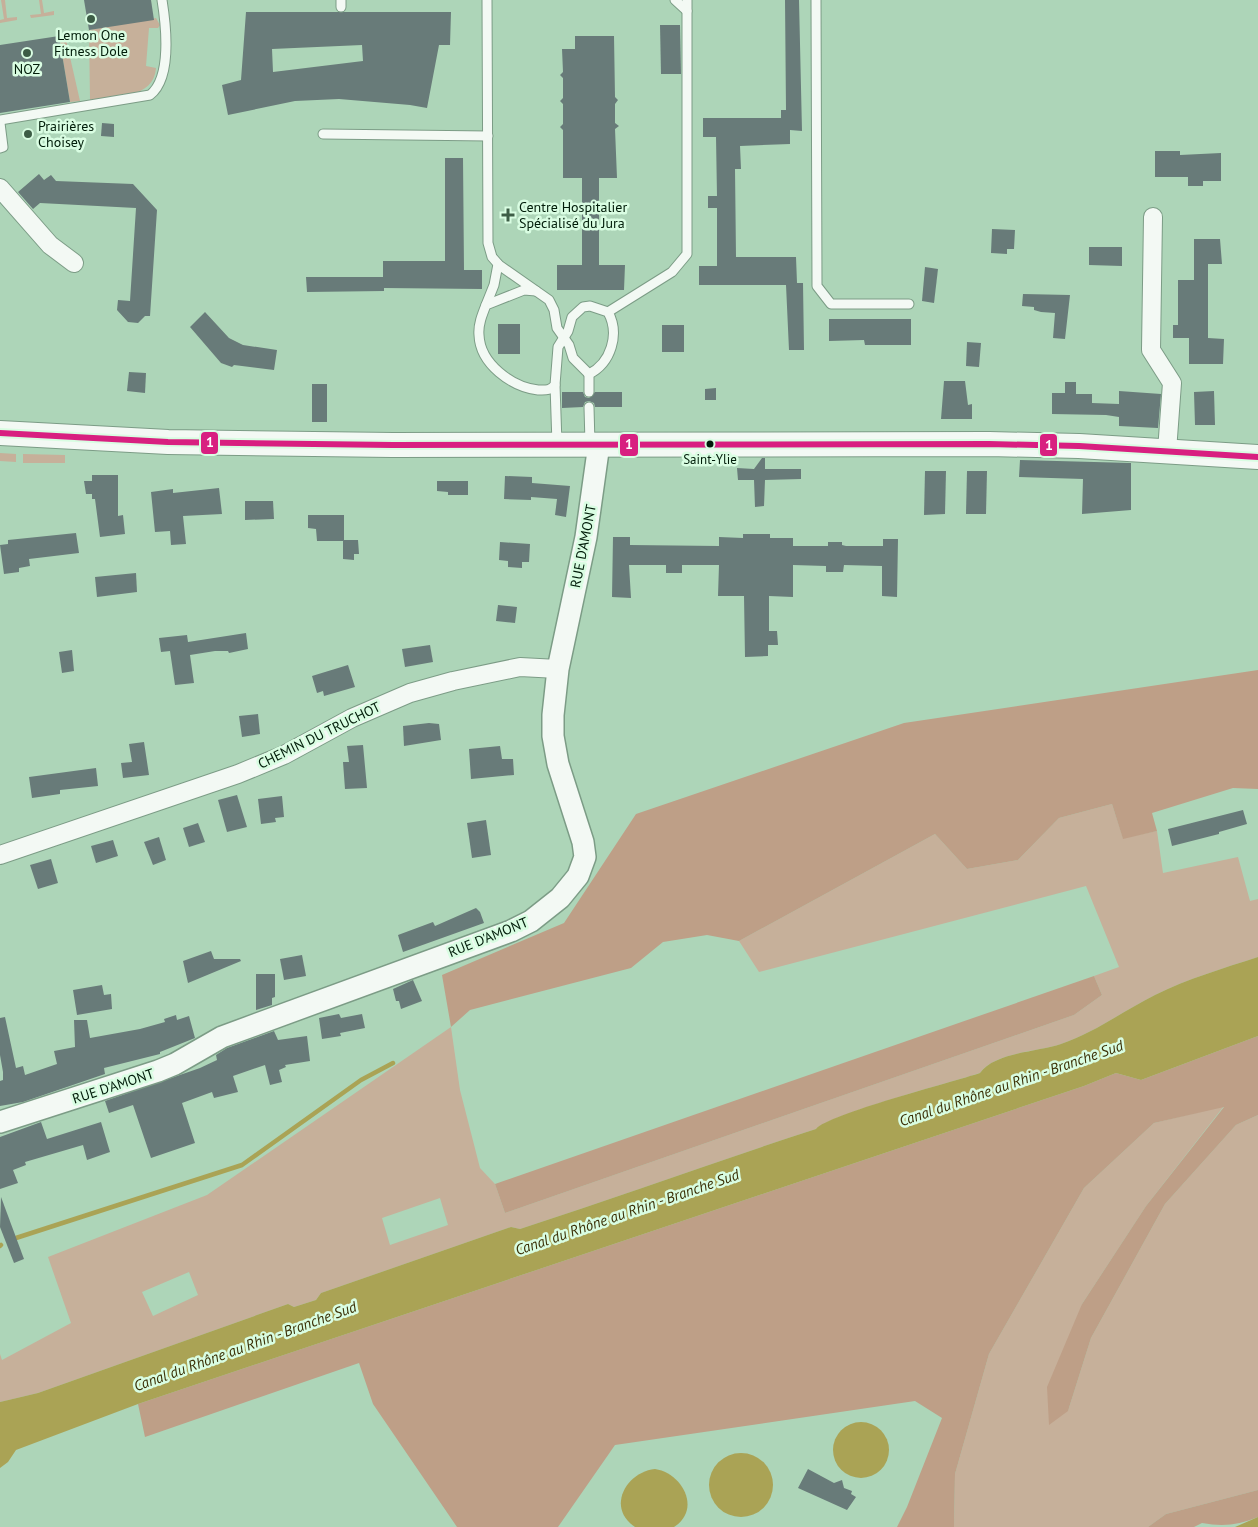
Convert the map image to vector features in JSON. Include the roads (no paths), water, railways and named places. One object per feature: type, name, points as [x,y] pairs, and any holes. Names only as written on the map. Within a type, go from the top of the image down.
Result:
[{"type":"main road","points":[[0,433],[168,442],[989,444],[1167,451],[1258,457]]},
{"type":"street","points":[[0,188],[50,245],[74,263]]},
{"type":"street","points":[[1153,217],[1151,350],[1172,383],[1167,451]]},
{"type":"street","name":"RUE D'AMONT","points":[[0,1122],[158,1071],[175,1064],[222,1037],[512,931],[546,910],[578,876],[585,857],[583,842],[558,764],[553,736],[553,715],[558,669],[586,538],[595,444]]},
{"type":"street","name":"CHEMIN DU TRUCHOT","points":[[0,855],[246,771],[284,755],[352,718],[410,692],[520,667],[558,669]]},
{"type":"lane","points":[[0,148],[4,147],[0,122],[150,95],[159,86],[162,76],[166,26],[162,0]]},
{"type":"lane","points":[[487,0],[488,243],[492,257],[498,264],[538,291],[551,304],[557,328],[569,345],[573,358],[589,374],[589,392]]},
{"type":"lane","points":[[675,0],[687,11]]},
{"type":"lane","points":[[608,312],[672,272],[687,254],[687,0]]},
{"type":"lane","points":[[816,0],[817,286],[831,304],[909,304]]},
{"type":"lane","points":[[323,134],[488,136]]},
{"type":"lane","points":[[498,264],[494,285],[480,320],[478,336],[482,349],[491,364],[509,380],[523,387],[548,391],[555,385]]},
{"type":"lane","points":[[486,305],[524,290],[538,291]]},
{"type":"lane","points":[[557,444],[555,385],[558,347],[568,331],[572,317],[583,307],[599,308],[608,312],[614,330],[613,342],[604,362],[598,369],[589,374]]},
{"type":"lane","points":[[589,408],[595,444]]},
{"type":"water","name":"Canal du Rhône au Rhin - Branche Sud","points":[[1258,957],[1258,1036],[1141,1080],[1116,1073],[1084,1086],[138,1404],[16,1450],[8,1462],[0,1468],[0,1402],[38,1393],[288,1304],[294,1307],[316,1300],[321,1293],[511,1227],[520,1229],[816,1129],[843,1115],[866,1107],[980,1073],[987,1066],[1006,1057],[1052,1047],[1073,1039],[1097,1028],[1143,1001],[1180,984]]},
{"type":"water","points":[[861,1422],[872,1424],[881,1430],[887,1439],[889,1450],[887,1461],[881,1470],[872,1476],[861,1478],[850,1476],[841,1470],[835,1461],[833,1450],[835,1439],[841,1430],[850,1424]]},
{"type":"water","points":[[741,1453],[753,1455],[764,1462],[771,1473],[773,1485],[771,1497],[764,1508],[753,1515],[741,1517],[729,1515],[718,1508],[711,1497],[709,1485],[711,1473],[718,1462],[729,1455]]},
{"type":"water","points":[[655,1469],[665,1472],[680,1484],[685,1493],[687,1511],[682,1520],[674,1527],[635,1527],[626,1519],[622,1510],[623,1492],[636,1477]]},
{"type":"water","points":[[1258,1517],[1258,1527],[1235,1527]]},
{"type":"waterway","points":[[16,1238],[242,1165],[361,1080],[393,1063]]},
{"type":"place","name":"Lemon One Fitness Dole","points":[[91,19]]},
{"type":"place","name":"NOZ","points":[[27,53]]},
{"type":"place","name":"Prairières Choisey","points":[[28,134]]},
{"type":"place","name":"Centre Hospitalier Spécialisé du Jura","points":[[508,215]]},
{"type":"place","name":"Saint-Ylie","points":[[710,444]]}]
